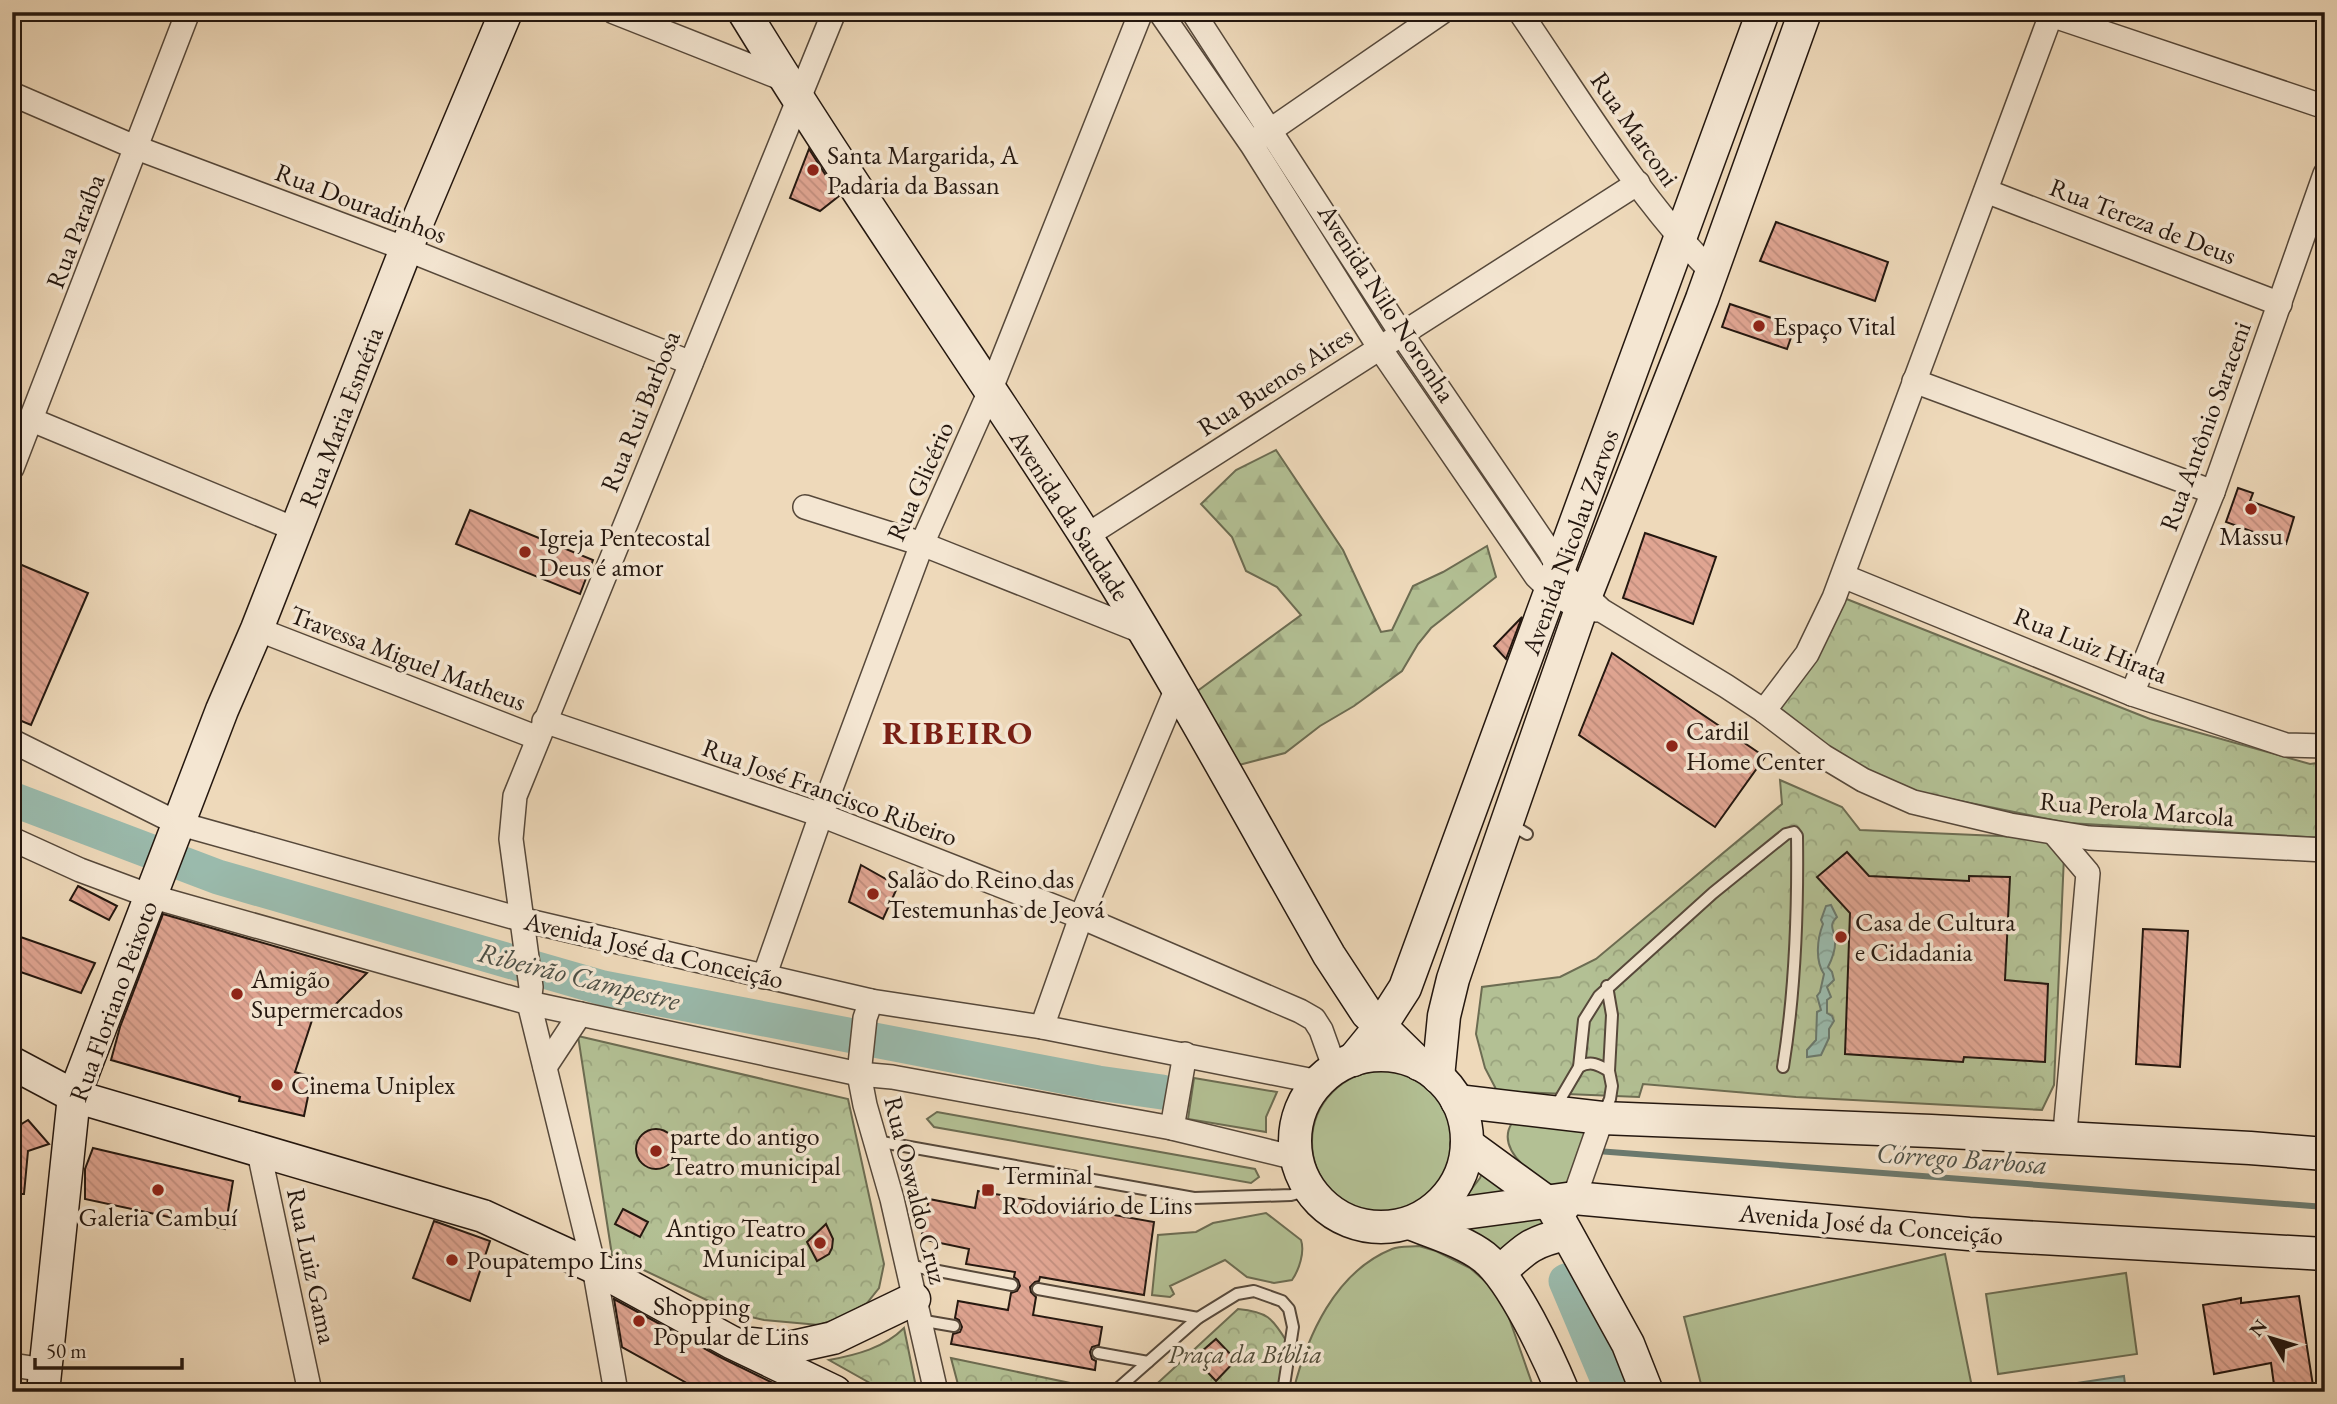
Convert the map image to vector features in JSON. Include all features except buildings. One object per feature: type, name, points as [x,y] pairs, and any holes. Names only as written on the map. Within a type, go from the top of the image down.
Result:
[{"type":"main road","name":"Rua Maria Esméria","points":[[182,830],[257,629],[406,249],[506,12]]},
{"type":"main road","name":"Avenida da Saudade","points":[[744,12],[1086,536],[1146,633],[1353,994],[1380,1027],[1438,1080]]},
{"type":"main road","name":"Avenida Nicolau Zarvos","points":[[1336,1070],[1380,1027],[1405,988],[1763,12]]},
{"type":"main road","name":"Avenida Nicolau Zarvos","points":[[1438,1080],[1444,1016],[1453,979],[1517,828],[1590,605],[1805,12]]},
{"type":"main road","name":"Rua Floriano Peixoto","points":[[44,1381],[74,1096],[182,830]]},
{"type":"main road","points":[[1438,1080],[1465,1122],[1467,1144],[1463,1167],[1453,1188],[1438,1206],[1414,1221],[1388,1227],[1354,1223],[1325,1207],[1310,1190],[1297,1158],[1295,1138],[1298,1118],[1307,1099],[1336,1070],[1375,1055],[1398,1057],[1438,1080],[1553,1112],[1602,1118],[1931,1130],[2325,1154]]},
{"type":"main road","points":[[12,1063],[74,1096],[483,1216],[594,1268],[731,1342],[835,1392]]},
{"type":"main road","points":[[1467,1144],[1562,1214],[1628,1344],[1647,1392]]},
{"type":"main road","points":[[1500,1272],[1524,1250],[1539,1241],[1562,1214]]},
{"type":"main road","name":"Avenida José da Conceição","points":[[1414,1221],[1562,1214],[2325,1255]]},
{"type":"main road","points":[[1414,1221],[1474,1250],[1500,1272],[1551,1363],[1563,1392]]},
{"type":"main road","points":[[731,1342],[788,1348],[833,1339],[917,1309]]},
{"type":"street","name":"Rua Paraíba","points":[[12,468],[188,12]]},
{"type":"street","points":[[614,12],[792,89]]},
{"type":"street","name":"Rua Rui Barbosa","points":[[616,1392],[594,1268],[530,995],[511,839],[515,796],[691,363],[792,89],[834,12]]},
{"type":"street","name":"Rua Glicério","points":[[764,977],[922,544],[990,391],[1141,12]]},
{"type":"street","name":"Avenida Nilo Noronha","points":[[1160,12],[1252,145],[1379,348],[1536,576],[1555,581],[1590,605]]},
{"type":"street","name":"Avenida Nilo Noronha","points":[[1193,12],[1401,333],[1550,552],[1555,581]]},
{"type":"street","points":[[1252,145],[1270,129],[1442,12]]},
{"type":"street","name":"Rua Marconi","points":[[1520,12],[1637,183],[1681,241],[1712,272]]},
{"type":"street","points":[[1764,711],[1807,654],[1834,598],[2052,14],[2325,107]]},
{"type":"street","name":"Rua Douradinhos","points":[[12,94],[137,148],[406,249],[691,363]]},
{"type":"street","name":"Rua Antônio Saraceni","points":[[2132,694],[2213,492],[2325,174]]},
{"type":"street","name":"Rua Buenos Aires","points":[[1086,536],[1637,183]]},
{"type":"street","name":"Rua Tereza de Deus","points":[[1986,191],[2280,304]]},
{"type":"street","points":[[1914,381],[2213,492]]},
{"type":"street","points":[[32,420],[297,530]]},
{"type":"street","points":[[805,507],[922,544],[1146,633]]},
{"type":"street","name":"Rua Luiz Hirata","points":[[1843,576],[2132,694],[2286,745],[2325,747]]},
{"type":"street","name":"Rua Perola Marcola","points":[[1590,605],[1764,711],[1823,756],[1863,780],[1913,802],[2010,825],[2089,838],[2325,850]]},
{"type":"street","name":"Travessa Miguel Matheus","points":[[257,629],[541,729]]},
{"type":"street","points":[[1042,1027],[1081,917],[1177,688]]},
{"type":"street","name":"Rua José Francisco Ribeiro","points":[[541,729],[821,815],[1081,917],[1314,1019],[1336,1070]]},
{"type":"street","name":"Avenida José da Conceição","points":[[12,741],[182,830],[521,927],[764,977],[868,1010],[1042,1027],[1185,1054],[1336,1070]]},
{"type":"street","points":[[2054,832],[2088,873],[2066,1121]]},
{"type":"street","points":[[12,839],[79,870],[530,995],[580,1014],[859,1066],[905,1080],[1172,1128],[1297,1158]]},
{"type":"street","name":"Rua Oswaldo Cruz","points":[[868,1010],[859,1066],[936,1392]]},
{"type":"street","points":[[545,1067],[580,1014]]},
{"type":"street","points":[[1172,1128],[1185,1054]]},
{"type":"street","points":[[1562,1214],[1602,1118]]},
{"type":"street","name":"Rua Luiz Gama","points":[[259,1152],[310,1392]]},
{"type":"street","points":[[12,1365],[44,1381]]},
{"type":"lane","points":[[1553,1112],[1579,1067],[1584,1020],[1588,1009],[1607,986],[1713,894],[1786,834],[1794,832],[1797,836],[1798,891],[1791,1009],[1783,1067]]},
{"type":"lane","points":[[1602,1118],[1612,1086],[1609,1071],[1612,1015],[1607,986]]},
{"type":"lane","points":[[1588,1009],[1612,1015]]},
{"type":"lane","points":[[1579,1067],[1585,1063],[1593,1063],[1609,1071]]},
{"type":"lane","points":[[876,1140],[1194,1198],[1291,1195],[1310,1190]]},
{"type":"lane","points":[[907,1265],[1012,1285]]},
{"type":"lane","points":[[1038,1289],[1198,1318]]},
{"type":"lane","points":[[1114,1392],[1198,1318],[1237,1294],[1254,1291],[1282,1301],[1289,1308],[1293,1327],[1283,1392]]},
{"type":"lane","points":[[917,1309],[954,1326]]},
{"type":"lane","points":[[1098,1353],[1148,1362]]},
{"type":"green space","points":[[1276,450],[1343,550],[1381,632],[1392,630],[1413,586],[1487,546],[1496,577],[1431,628],[1402,671],[1354,706],[1320,726],[1285,753],[1235,766],[1192,695],[1301,615],[1277,587],[1246,571],[1232,537],[1201,504],[1236,470]]},
{"type":"green space","points":[[1844,598],[2150,719],[2310,764],[2325,762],[2325,838],[2068,823],[1921,793],[1860,770],[1803,729],[1776,705]]},
{"type":"green space","name":"Casa de Cultura e Cidadania","points":[[1780,780],[1842,807],[1860,830],[2044,838],[2064,856],[2054,1085],[2042,1110],[1796,1097],[1643,1084],[1639,1097],[1497,1091],[1485,1068],[1476,1034],[1482,987],[1560,977],[1596,959],[1782,804]]},
{"type":"green space","points":[[578,1036],[848,1099],[884,1264],[879,1288],[867,1303],[840,1318],[819,1325],[764,1320],[734,1313],[612,1255]]},
{"type":"green space","points":[[1383,1071],[1410,1076],[1433,1092],[1449,1115],[1454,1142],[1449,1169],[1433,1192],[1410,1208],[1383,1213],[1356,1208],[1333,1192],[1317,1169],[1312,1142],[1317,1115],[1333,1092],[1356,1076]]},
{"type":"green space","points":[[1194,1078],[1277,1092],[1266,1117],[1266,1132],[1188,1119]]},
{"type":"green space","points":[[937,1112],[1255,1169],[1259,1177],[1251,1183],[934,1127],[927,1119]]},
{"type":"green space","points":[[1587,1120],[1575,1191],[1565,1194],[1544,1182],[1523,1165],[1509,1145],[1508,1134],[1512,1123]]},
{"type":"green space","points":[[1485,1165],[1513,1197],[1463,1200],[1480,1178]]},
{"type":"green space","points":[[1266,1213],[1301,1240],[1301,1261],[1292,1280],[1274,1283],[1247,1277],[1225,1260],[1170,1286],[1174,1294],[1170,1297],[1152,1295],[1158,1235],[1196,1232],[1213,1223]]},
{"type":"green space","points":[[1537,1213],[1548,1224],[1501,1261],[1456,1228]]},
{"type":"green space","points":[[1419,1246],[1436,1251],[1470,1268],[1501,1295],[1535,1392],[1293,1392],[1315,1328],[1339,1290],[1354,1273],[1372,1259],[1395,1248]]},
{"type":"green space","points":[[1945,1254],[1973,1392],[1703,1392],[1684,1317]]},
{"type":"green space","points":[[2126,1273],[2137,1354],[1998,1374],[1986,1294]]},
{"type":"green space","name":"Praça da Bíblia","points":[[1238,1309],[1268,1317],[1287,1342],[1277,1392],[1148,1392]]},
{"type":"green space","points":[[904,1328],[917,1392],[886,1392],[829,1360],[879,1346]]},
{"type":"green space","points":[[951,1358],[1099,1389],[1095,1392],[960,1392]]},
{"type":"water","points":[[1831,905],[1837,917],[1832,925],[1835,946],[1828,967],[1834,980],[1827,987],[1831,997],[1827,1000],[1827,1013],[1834,1021],[1821,1055],[1807,1057],[1807,1050],[1816,1040],[1817,1012],[1821,1010],[1817,996],[1824,974],[1818,956],[1823,924],[1821,920],[1826,906]]},
{"type":"water","points":[[2124,1376],[2126,1392],[2051,1392],[2050,1387]]},
{"type":"waterway","name":"Ribeirão Campestre","points":[[12,799],[218,877],[603,988],[1098,1083],[1162,1092]]},
{"type":"waterway","name":"Córrego Barbosa","points":[[1597,1151],[2325,1207]]},
{"type":"waterway","name":"Ribeirão Campestre","points":[[1566,1281],[1613,1392]]},
{"type":"place","name":"Santa Margarida, A Padaria da Bassan","points":[[813,170]]},
{"type":"place","name":"Espaço Vital","points":[[1759,326]]},
{"type":"place","name":"Massu","points":[[2251,509]]},
{"type":"place","name":"Igreja Pentecostal Deus é amor","points":[[525,552]]},
{"type":"place","name":"Cardil Home Center","points":[[1672,746]]},
{"type":"place","name":"Salão do Reino das Testemunhas de Jeová","points":[[873,894]]},
{"type":"place","name":"Casa de Cultura e Cidadania","points":[[1841,937]]},
{"type":"place","name":"Amigão Supermercados","points":[[237,994]]},
{"type":"place","name":"Cinema Uniplex","points":[[277,1085]]},
{"type":"place","name":"parte do antigo Teatro municipal","points":[[656,1151]]},
{"type":"place","name":"Galeria Cambuí","points":[[158,1190]]},
{"type":"place","name":"Terminal Rodoviário de Lins","points":[[988,1190]]},
{"type":"place","name":"Antigo Teatro Municipal","points":[[820,1243]]},
{"type":"place","name":"Poupatempo Lins","points":[[452,1260]]},
{"type":"place","name":"Shopping Popular de Lins","points":[[639,1321]]},
{"type":"district","name":"RIBEIRO","points":[[958,732]]}]
